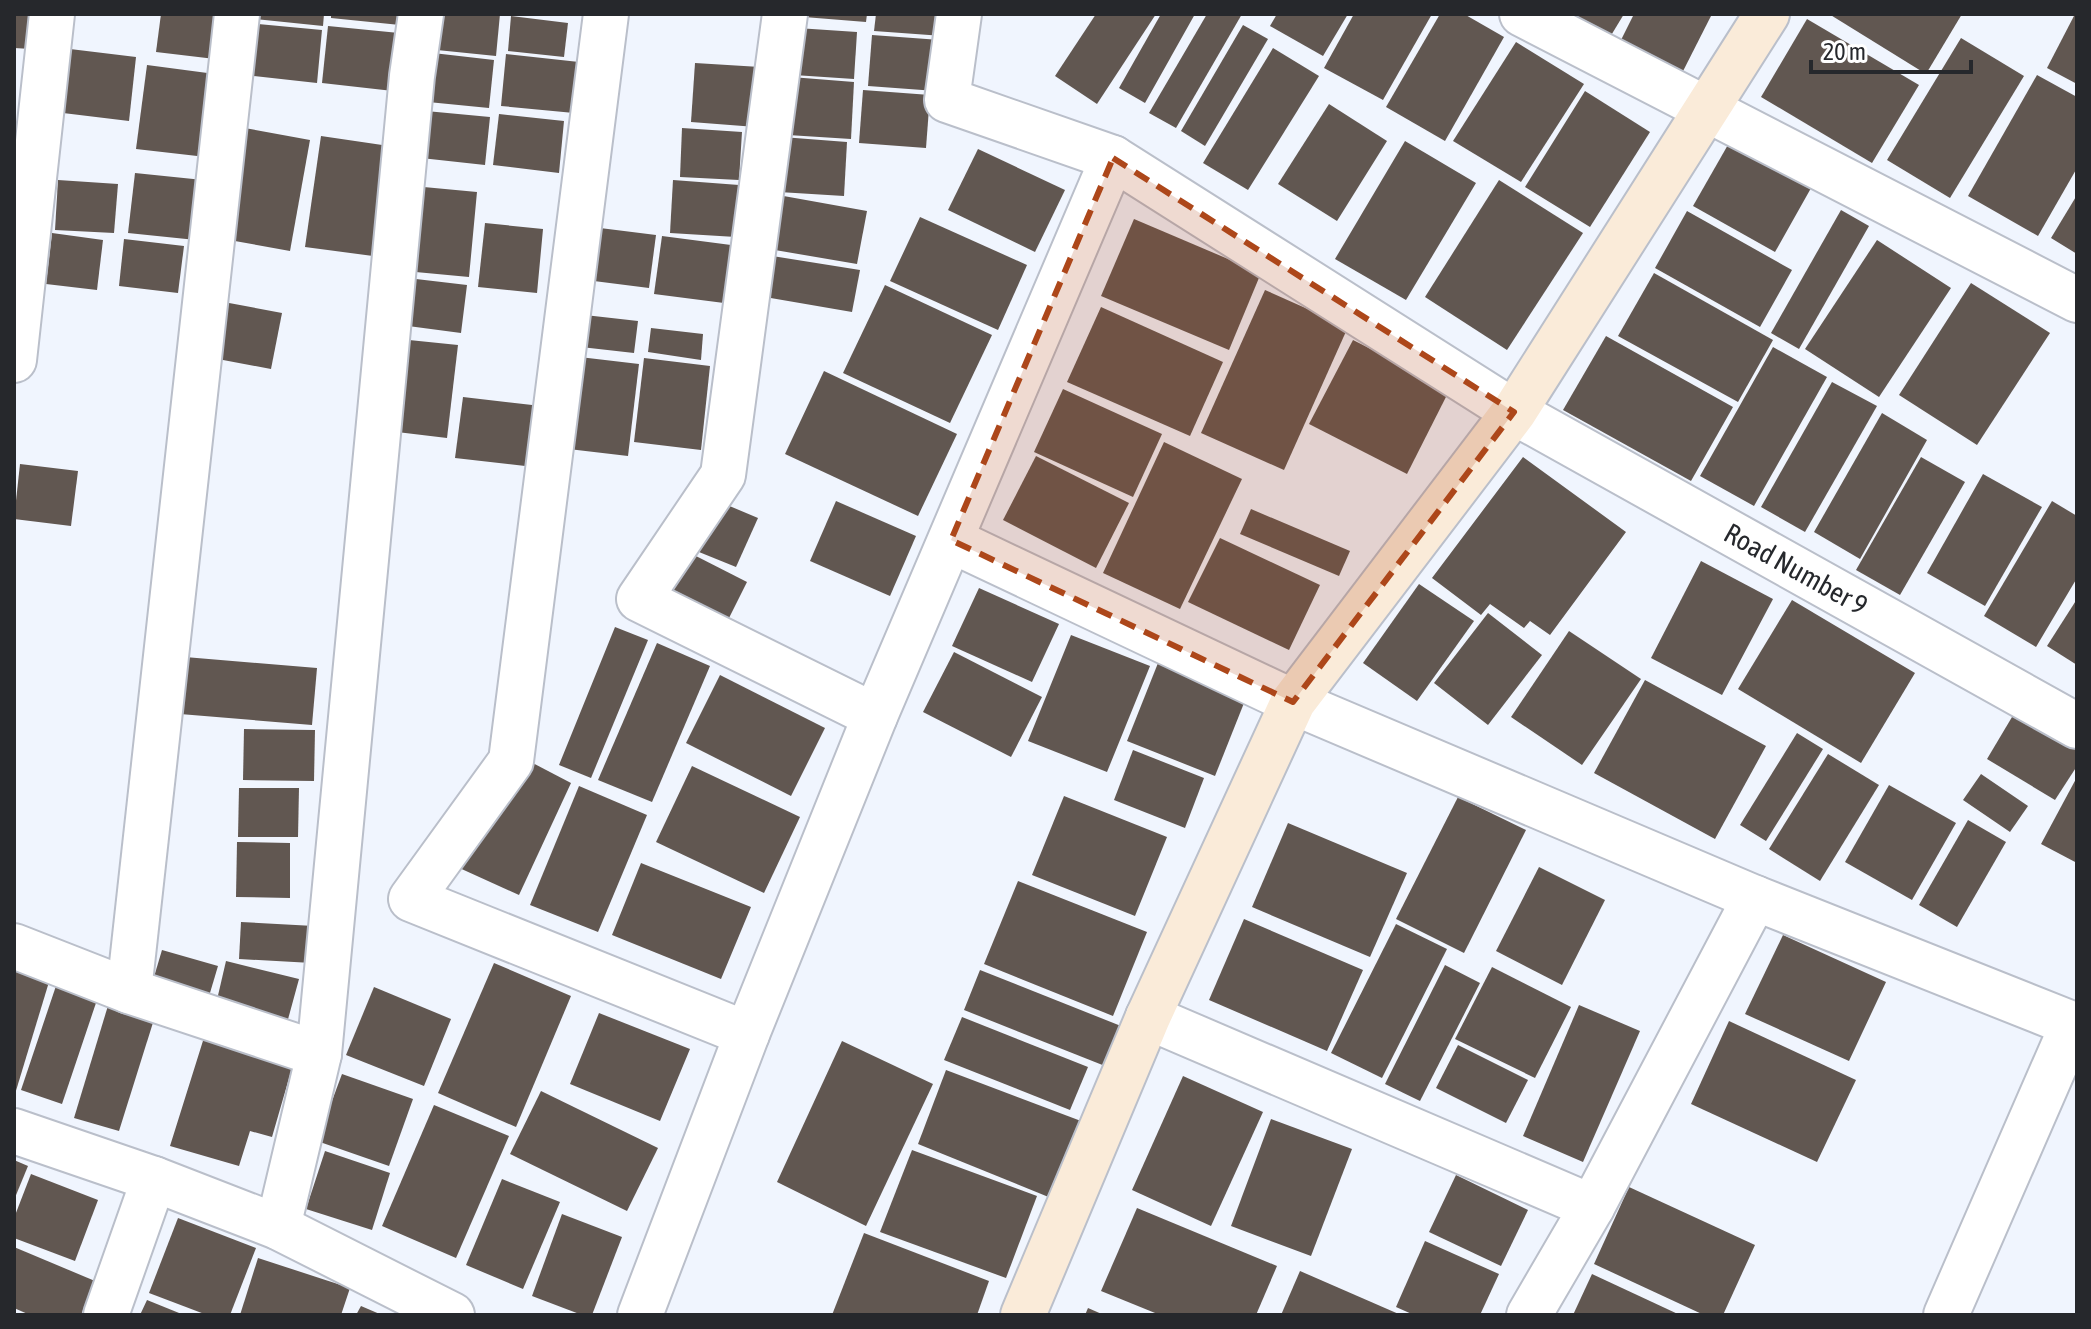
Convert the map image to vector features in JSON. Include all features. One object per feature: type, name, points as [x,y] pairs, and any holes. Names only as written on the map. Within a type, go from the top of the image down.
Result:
[{"type":"street","points":[[14,360],[52,14]]},
{"type":"street","points":[[129,991],[237,14]]},
{"type":"street","points":[[278,1227],[319,1054],[412,76],[421,14]]},
{"type":"street","points":[[606,14],[511,761],[411,899],[747,1034]]},
{"type":"street","points":[[785,14],[723,475],[639,599],[875,716]]},
{"type":"street","name":"Road Number 9","points":[[959,14],[947,100],[1113,158],[1514,412],[2077,726]]},
{"type":"street","points":[[1522,14],[2077,300]]},
{"type":"street","points":[[1023,1315],[1148,1017],[1293,702],[1514,412],[1767,14]]},
{"type":"street","points":[[640,1315],[747,1034],[875,716],[1113,158]]},
{"type":"street","points":[[951,540],[1293,702],[1755,898],[2075,1025],[1946,1315]]},
{"type":"street","points":[[1529,1315],[1592,1207],[1755,898]]},
{"type":"street","points":[[14,946],[129,991],[319,1054]]},
{"type":"street","points":[[1148,1017],[1592,1207]]},
{"type":"street","points":[[14,1131],[154,1179],[278,1227],[452,1315]]},
{"type":"street","points":[[106,1315],[154,1179]]},
{"type":"highlighted area","points":[[1113,158],[1514,412],[1293,702],[951,540]]},
{"type":"building","points":[[14,14],[34,14],[31,49],[14,48]]},
{"type":"building","points":[[161,14],[221,14],[215,59],[156,52]]},
{"type":"building","points":[[255,14],[324,14],[323,26],[255,19]]},
{"type":"building","points":[[331,14],[401,14],[400,25],[331,18]]},
{"type":"building","points":[[440,14],[500,14],[496,56],[437,50]]},
{"type":"building","points":[[804,14],[867,14],[866,22],[804,17]]},
{"type":"building","points":[[876,14],[944,14],[943,36],[874,31]]},
{"type":"building","points":[[1096,14],[1156,14],[1097,104],[1055,76]]},
{"type":"building","points":[[1161,14],[1195,14],[1145,103],[1119,88]]},
{"type":"building","points":[[1207,14],[1242,14],[1176,128],[1149,113]]},
{"type":"building","points":[[1277,14],[1348,14],[1323,56],[1270,26]]},
{"type":"building","points":[[1354,14],[1432,14],[1383,100],[1324,68]]},
{"type":"building","points":[[1440,14],[1464,14],[1504,37],[1445,141],[1386,107]]},
{"type":"building","points":[[1549,14],[1624,14],[1604,47]]},
{"type":"building","points":[[1634,14],[1712,14],[1678,81],[1616,50]]},
{"type":"building","points":[[1829,14],[1962,14],[1926,74]]},
{"type":"building","points":[[2077,14],[2077,84],[2047,68]]},
{"type":"building","points":[[511,16],[568,23],[564,57],[508,51]]},
{"type":"building","points":[[1807,19],[1919,85],[1872,163],[1761,97]]},
{"type":"building","points":[[258,24],[322,30],[317,83],[253,76]]},
{"type":"building","points":[[1243,25],[1268,39],[1205,146],[1181,131]]},
{"type":"building","points":[[328,26],[399,33],[393,91],[322,83]]},
{"type":"building","points":[[797,28],[857,32],[854,79],[794,75]]},
{"type":"building","points":[[872,35],[940,40],[936,91],[868,86]]},
{"type":"building","points":[[1961,38],[2024,76],[1950,198],[1887,160]]},
{"type":"building","points":[[1516,42],[1584,84],[1521,182],[1453,141]]},
{"type":"building","points":[[1273,48],[1319,76],[1248,190],[1203,163]]},
{"type":"building","points":[[70,49],[136,57],[129,121],[63,113]]},
{"type":"building","points":[[433,53],[494,60],[489,108],[428,102]]},
{"type":"building","points":[[506,54],[579,62],[574,113],[501,106]]},
{"type":"building","points":[[695,63],[760,67],[756,127],[691,122]]},
{"type":"building","points":[[147,65],[215,74],[206,157],[136,149]]},
{"type":"building","points":[[2037,75],[2077,97],[2077,168],[2038,236],[1968,196]]},
{"type":"building","points":[[791,77],[854,82],[851,139],[788,135]]},
{"type":"building","points":[[863,90],[930,95],[926,148],[859,143]]},
{"type":"building","points":[[1585,91],[1650,132],[1590,227],[1525,187]]},
{"type":"building","points":[[1329,104],[1387,141],[1337,221],[1278,184]]},
{"type":"building","points":[[426,111],[490,117],[485,165],[421,158]]},
{"type":"building","points":[[499,114],[564,121],[559,173],[493,165]]},
{"type":"building","points":[[239,127],[310,140],[290,251],[218,238]]},
{"type":"building","points":[[682,128],[742,132],[739,180],[680,177]]},
{"type":"building","points":[[321,136],[389,146],[373,256],[305,247]]},
{"type":"building","points":[[1733,136],[1815,181],[1775,252],[1693,206]]},
{"type":"building","points":[[782,137],[847,142],[844,196],[779,192]]},
{"type":"building","points":[[1405,141],[1476,183],[1406,300],[1335,259]]},
{"type":"building","points":[[978,149],[1065,190],[1035,252],[948,210]]},
{"type":"building","points":[[135,173],[203,180],[196,240],[128,233]]},
{"type":"building","points":[[58,180],[118,184],[114,233],[55,230]]},
{"type":"building","points":[[673,180],[739,185],[736,237],[670,233]]},
{"type":"building","points":[[1499,180],[1583,233],[1507,350],[1425,297]]},
{"type":"building","points":[[413,186],[477,192],[469,277],[405,271]]},
{"type":"building","points":[[778,195],[867,211],[857,264],[769,249]]},
{"type":"building","points":[[2077,195],[2077,254],[2051,238]]},
{"type":"building","points":[[1841,210],[1869,226],[1799,349],[1771,333]]},
{"type":"building","points":[[1687,211],[1792,270],[1760,327],[1655,268]]},
{"type":"building","points":[[920,217],[1027,265],[998,330],[890,281]]},
{"type":"building","points":[[1134,219],[1261,273],[1229,350],[1101,296]]},
{"type":"building","points":[[485,223],[543,229],[537,293],[478,287]]},
{"type":"building","points":[[592,227],[656,235],[649,288],[586,280]]},
{"type":"building","points":[[52,233],[103,240],[97,290],[46,284]]},
{"type":"building","points":[[662,236],[731,245],[724,303],[654,294]]},
{"type":"building","points":[[124,239],[184,246],[178,293],[119,286]]},
{"type":"building","points":[[1877,240],[1951,288],[1879,397],[1805,349]]},
{"type":"building","points":[[766,255],[860,270],[852,312],[759,296]]},
{"type":"building","points":[[1654,273],[1773,340],[1738,402],[1618,336]]},
{"type":"building","points":[[399,277],[467,285],[461,333],[393,324]]},
{"type":"building","points":[[1971,283],[2050,333],[1977,445],[1899,395]]},
{"type":"building","points":[[885,285],[992,335],[950,423],[843,373]]},
{"type":"building","points":[[1265,290],[1348,327],[1284,470],[1201,433]]},
{"type":"building","points":[[213,300],[282,313],[271,369],[202,356]]},
{"type":"building","points":[[1101,307],[1223,362],[1190,436],[1067,382]]},
{"type":"building","points":[[576,314],[638,321],[634,353],[572,346]]},
{"type":"building","points":[[651,328],[703,334],[701,360],[648,352]]},
{"type":"building","points":[[1606,336],[1733,407],[1691,481],[1563,410]]},
{"type":"building","points":[[409,340],[458,345],[447,438],[397,432]]},
{"type":"building","points":[[1353,340],[1450,389],[1407,474],[1309,424]]},
{"type":"building","points":[[1773,347],[1827,377],[1754,506],[1700,476]]},
{"type":"building","points":[[571,356],[639,364],[628,456],[560,448]]},
{"type":"building","points":[[644,358],[710,366],[701,450],[634,442]]},
{"type":"building","points":[[824,371],[957,434],[918,516],[785,454]]},
{"type":"building","points":[[1832,382],[1877,406],[1805,532],[1761,507]]},
{"type":"building","points":[[1063,389],[1162,434],[1133,497],[1034,452]]},
{"type":"building","points":[[463,397],[541,406],[534,467],[455,458]]},
{"type":"building","points":[[1882,413],[1927,440],[1860,559],[1814,532]]},
{"type":"building","points":[[1164,442],[1242,479],[1180,609],[1103,573]]},
{"type":"building","points":[[1036,456],[1129,503],[1096,568],[1003,520]]},
{"type":"building","points":[[1523,457],[1626,532],[1550,635],[1530,621],[1524,628],[1490,604],[1481,615],[1432,578]]},
{"type":"building","points":[[1921,457],[1965,482],[1900,595],[1856,570]]},
{"type":"building","points":[[20,464],[78,471],[71,526],[14,519]]},
{"type":"building","points":[[1983,474],[2042,507],[1985,606],[1927,573]]},
{"type":"building","points":[[836,501],[916,536],[890,596],[810,561]]},
{"type":"building","points":[[2052,501],[2077,516],[2077,578],[2036,647],[1984,616]]},
{"type":"building","points":[[720,502],[758,518],[736,567],[699,552]]},
{"type":"building","points":[[1251,509],[1350,551],[1339,576],[1240,534]]},
{"type":"building","points":[[1220,538],[1320,585],[1289,650],[1188,602]]},
{"type":"building","points":[[692,554],[747,582],[729,618],[673,591]]},
{"type":"building","points":[[1701,561],[1773,599],[1722,695],[1651,658]]},
{"type":"building","points":[[1419,584],[1474,621],[1417,701],[1363,663]]},
{"type":"building","points":[[979,588],[1059,624],[1032,682],[952,646]]},
{"type":"building","points":[[2077,599],[2077,665],[2047,646]]},
{"type":"building","points":[[1792,600],[1915,673],[1861,763],[1738,689]]},
{"type":"building","points":[[1488,613],[1542,655],[1488,725],[1434,683]]},
{"type":"building","points":[[615,627],[648,640],[591,778],[559,765]]},
{"type":"building","points":[[1569,631],[1641,679],[1582,765],[1511,717]]},
{"type":"building","points":[[1071,635],[1150,666],[1107,772],[1028,741]]},
{"type":"building","points":[[657,643],[710,666],[652,802],[598,780]]},
{"type":"building","points":[[954,652],[1042,697],[1011,757],[923,712]]},
{"type":"building","points":[[185,657],[317,668],[312,725],[180,714]]},
{"type":"building","points":[[1160,658],[1248,693],[1215,776],[1127,741]]},
{"type":"building","points":[[720,675],[825,728],[791,796],[686,743]]},
{"type":"building","points":[[1645,680],[1766,746],[1715,839],[1594,773]]},
{"type":"building","points":[[2015,712],[2077,750],[2077,766],[2055,800],[1987,759]]},
{"type":"building","points":[[244,729],[315,730],[314,781],[243,780]]},
{"type":"building","points":[[1797,733],[1823,749],[1766,841],[1740,825]]},
{"type":"building","points":[[1133,750],[1204,778],[1185,828],[1114,800]]},
{"type":"building","points":[[1828,754],[1879,785],[1820,881],[1769,849]]},
{"type":"building","points":[[527,760],[571,783],[519,895],[455,866]]},
{"type":"building","points":[[692,766],[800,817],[764,893],[656,842]]},
{"type":"building","points":[[1981,774],[2028,806],[2010,832],[1963,800]]},
{"type":"building","points":[[2077,777],[2077,863],[2041,844]]},
{"type":"building","points":[[1889,785],[1956,823],[1912,900],[1845,862]]},
{"type":"building","points":[[579,786],[647,815],[598,932],[530,905]]},
{"type":"building","points":[[239,788],[299,788],[298,837],[238,837]]},
{"type":"building","points":[[1064,796],[1167,837],[1135,916],[1032,875]]},
{"type":"building","points":[[1458,797],[1526,830],[1464,953],[1396,919]]},
{"type":"building","points":[[1968,820],[2006,842],[1957,927],[1919,905]]},
{"type":"building","points":[[1288,823],[1407,873],[1370,957],[1252,907]]},
{"type":"building","points":[[237,842],[290,843],[290,898],[236,897]]},
{"type":"building","points":[[641,863],[751,907],[721,979],[612,935]]},
{"type":"building","points":[[1539,867],[1605,900],[1562,985],[1496,951]]},
{"type":"building","points":[[1018,881],[1147,932],[1113,1016],[984,964]]},
{"type":"building","points":[[1244,919],[1363,970],[1327,1051],[1209,1000]]},
{"type":"building","points":[[241,922],[314,926],[312,963],[239,959]]},
{"type":"building","points":[[1396,924],[1447,949],[1382,1078],[1331,1053]]},
{"type":"building","points":[[1783,935],[1886,982],[1849,1061],[1745,1014]]},
{"type":"building","points":[[162,950],[218,966],[204,1013],[148,997]]},
{"type":"building","points":[[14,961],[52,972],[15,1094],[14,1094]]},
{"type":"building","points":[[226,961],[299,979],[284,1034],[213,1017]]},
{"type":"building","points":[[494,963],[571,996],[516,1127],[438,1093]]},
{"type":"building","points":[[1445,965],[1480,983],[1420,1101],[1385,1084]]},
{"type":"building","points":[[1492,967],[1571,1007],[1535,1078],[1455,1039]]},
{"type":"building","points":[[980,970],[1121,1026],[1105,1066],[964,1010]]},
{"type":"building","points":[[59,977],[100,991],[62,1104],[21,1090]]},
{"type":"building","points":[[374,987],[451,1019],[424,1086],[346,1055]]},
{"type":"building","points":[[110,999],[156,1013],[119,1131],[74,1118]]},
{"type":"building","points":[[1579,1005],[1640,1031],[1583,1162],[1523,1136]]},
{"type":"building","points":[[599,1013],[690,1049],[660,1121],[570,1084]]},
{"type":"building","points":[[962,1017],[1088,1067],[1070,1110],[944,1060]]},
{"type":"building","points":[[1729,1021],[1856,1080],[1817,1162],[1691,1104]]},
{"type":"building","points":[[207,1028],[296,1054],[272,1137],[250,1131],[239,1166],[170,1146]]},
{"type":"building","points":[[842,1041],[933,1084],[866,1226],[777,1182]]},
{"type":"building","points":[[1458,1045],[1528,1080],[1506,1123],[1436,1088]]},
{"type":"building","points":[[946,1070],[1081,1121],[1051,1198],[918,1144]]},
{"type":"building","points":[[342,1074],[413,1099],[389,1166],[317,1141]]},
{"type":"building","points":[[1183,1076],[1263,1112],[1211,1226],[1132,1190]]},
{"type":"building","points":[[541,1091],[658,1148],[627,1211],[510,1154]]},
{"type":"building","points":[[434,1105],[509,1136],[456,1258],[382,1226]]},
{"type":"building","points":[[1271,1119],[1352,1149],[1311,1256],[1231,1226]]},
{"type":"building","points":[[912,1150],[1037,1196],[1006,1278],[880,1232]]},
{"type":"building","points":[[325,1151],[390,1173],[372,1230],[306,1209]]},
{"type":"building","points":[[14,1160],[28,1166],[14,1200]]},
{"type":"building","points":[[31,1174],[98,1200],[75,1261],[14,1238],[14,1218]]},
{"type":"building","points":[[1456,1175],[1528,1210],[1501,1266],[1429,1232]]},
{"type":"building","points":[[502,1179],[560,1202],[523,1289],[466,1265]]},
{"type":"building","points":[[1629,1187],[1755,1245],[1723,1315],[1704,1315],[1594,1264]]},
{"type":"building","points":[[1137,1208],[1277,1266],[1256,1315],[1160,1315],[1101,1291]]},
{"type":"building","points":[[562,1214],[622,1237],[592,1315],[582,1315],[532,1296]]},
{"type":"building","points":[[178,1218],[256,1248],[230,1315],[207,1315],[149,1293]]},
{"type":"building","points":[[864,1233],[989,1281],[977,1315],[832,1315]]},
{"type":"building","points":[[1425,1241],[1499,1274],[1480,1315],[1414,1315],[1396,1307]]},
{"type":"building","points":[[14,1247],[95,1281],[81,1315],[30,1315],[14,1308]]},
{"type":"building","points":[[258,1258],[350,1288],[341,1315],[240,1315]]},
{"type":"building","points":[[1300,1271],[1401,1315],[1281,1315]]},
{"type":"building","points":[[1592,1274],[1680,1315],[1573,1315]]},
{"type":"building","points":[[147,1300],[184,1315],[140,1315]]},
{"type":"building","points":[[361,1306],[382,1315],[356,1315]]},
{"type":"building","points":[[1088,1308],[1104,1315],[1085,1315]]}]
